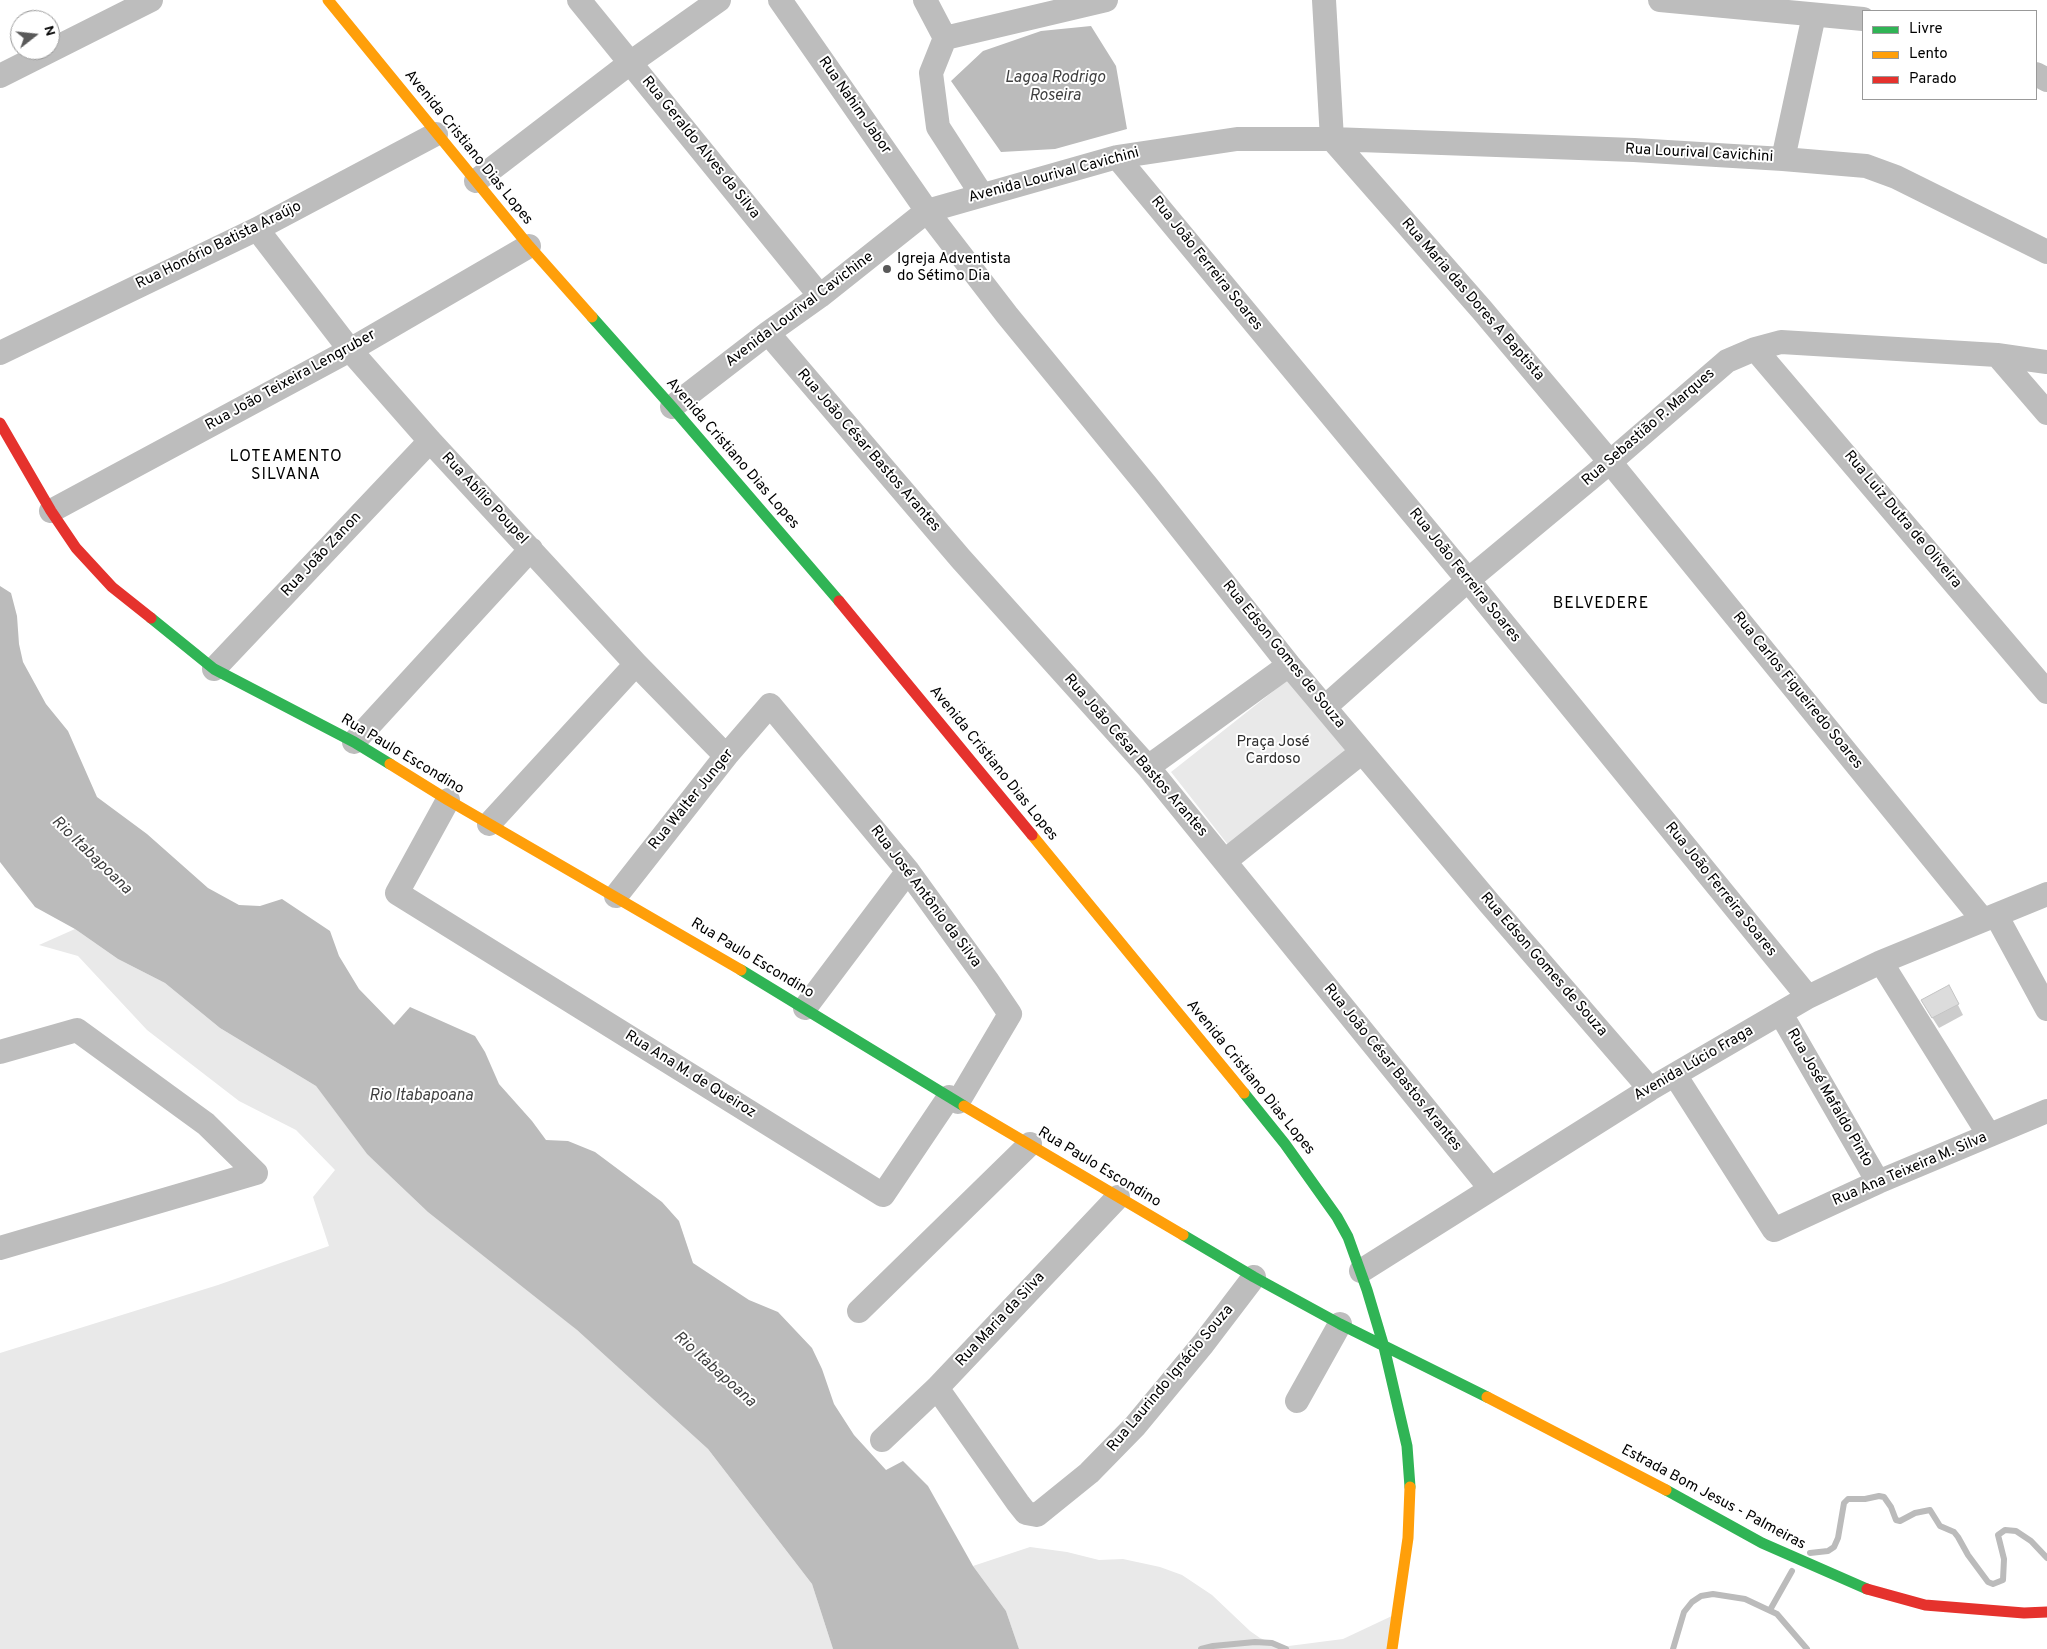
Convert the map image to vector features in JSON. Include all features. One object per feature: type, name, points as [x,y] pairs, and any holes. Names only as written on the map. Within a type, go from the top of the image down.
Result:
[{"type":"main road","name":"Avenida Cristiano Dias Lopes","points":[[328,0],[529,246],[672,407],[876,645],[1285,1144],[1337,1217],[1348,1237],[1361,1271],[1384,1347],[1406,1438],[1410,1495],[1408,1538],[1392,1649]]},
{"type":"main road","name":"Rua Paulo Escondino","points":[[0,423],[51,511],[76,548],[112,587],[214,669],[354,742],[448,800],[616,896],[805,1008],[954,1100],[1254,1277],[1384,1347]]},
{"type":"main road","name":"Estrada Bom Jesus - Palmeiras","points":[[1384,1347],[1508,1407],[1697,1506],[1762,1543],[1835,1576],[1878,1593],[1924,1605],[2015,1612],[2047,1612]]},
{"type":"street","points":[[0,76],[151,0]]},
{"type":"street","name":"Rua Geraldo Alves da Silva","points":[[579,0],[820,296]]},
{"type":"street","points":[[476,181],[630,63],[719,0]]},
{"type":"street","name":"Rua Nahim Jabor","points":[[780,0],[927,211]]},
{"type":"street","points":[[925,0],[944,38],[932,73],[938,127],[982,195]]},
{"type":"street","points":[[944,38],[1106,0]]},
{"type":"street","points":[[1324,0],[1332,139]]},
{"type":"street","points":[[1660,0],[1862,19]]},
{"type":"street","points":[[1784,159],[1814,14]]},
{"type":"street","name":"Rua Honório Batista Araújo","points":[[0,353],[257,229],[436,134]]},
{"type":"street","name":"Avenida Lourival Cavichini","points":[[927,211],[1118,157],[1237,139],[1332,139]]},
{"type":"street","name":"Rua Lourival Cavichini","points":[[1332,139],[1634,150],[1866,166],[1896,177],[2047,252]]},
{"type":"street","name":"Rua Maria das Dores A Baptista","points":[[1332,139],[1482,310],[1610,462]]},
{"type":"street","name":"Rua João Ferreira Soares","points":[[1118,157],[1468,580],[1808,998]]},
{"type":"street","name":"Avenida Lourival Cavichine","points":[[672,407],[768,333],[820,296],[927,211]]},
{"type":"street","name":"Rua Edson Gomes de Souza","points":[[927,211],[1007,315],[1148,487],[1289,665],[1490,904],[1650,1089]]},
{"type":"street","name":"Rua Abílio Poupel","points":[[257,229],[350,350],[430,441],[636,664],[726,756]]},
{"type":"street","name":"Rua João Teixeira Lengruber","points":[[51,511],[350,350],[529,246]]},
{"type":"street","name":"Rua João César Bastos Arantes","points":[[768,333],[961,559],[1148,767],[1490,1188]]},
{"type":"street","name":"Rua Sebastião P. Marques","points":[[1325,707],[1468,580],[1610,462],[1727,361],[1755,348],[1781,342],[1997,355],[2047,362]]},
{"type":"street","name":"Rua Luiz Dutra de Oliveira","points":[[1755,348],[2047,692]]},
{"type":"street","points":[[1997,355],[2047,413]]},
{"type":"street","name":"Rua João Zanon","points":[[214,669],[430,441]]},
{"type":"street","name":"Rua Carlos Figueiredo Soares","points":[[1610,462],[1989,918],[2047,1009]]},
{"type":"street","points":[[354,742],[531,550]]},
{"type":"street","points":[[489,824],[636,664]]},
{"type":"street","points":[[1148,767],[1289,665]]},
{"type":"street","name":"Rua Walter Junger","points":[[616,896],[726,756],[770,705]]},
{"type":"street","name":"Rua José Antônio da Silva","points":[[770,705],[908,871],[1010,1014],[954,1100]]},
{"type":"street","points":[[1225,861],[1362,752]]},
{"type":"street","name":"Rua Ana M. de Queiroz","points":[[448,800],[397,893],[883,1195],[954,1100]]},
{"type":"street","points":[[805,1008],[908,871]]},
{"type":"street","name":"Avenida Lúcio Fraga","points":[[1361,1271],[1650,1089],[1808,998],[1881,962],[2047,894]]},
{"type":"street","points":[[1881,962],[1989,1136]]},
{"type":"street","name":"Rua José Mafaldo Pinto","points":[[1781,1014],[1878,1182]]},
{"type":"street","points":[[0,1052],[76,1030],[206,1124],[256,1173],[0,1248]]},
{"type":"street","name":"Rua Ana Teixeira M. Silva","points":[[1675,1074],[1774,1230],[1878,1182],[2047,1111]]},
{"type":"street","points":[[858,1311],[1030,1144]]},
{"type":"street","name":"Rua Maria da Silva","points":[[882,1440],[937,1388],[1118,1197]]},
{"type":"street","name":"Rua Laurindo Ignácio Souza","points":[[937,1388],[1018,1503],[1026,1513],[1037,1515],[1089,1473],[1136,1426],[1203,1344],[1254,1277]]},
{"type":"street","points":[[1297,1401],[1340,1324]]},
{"type":"green space","name":"Praça José Cardoso","points":[[1290,678],[1348,753],[1229,846],[1171,772]]},
{"type":"green space","points":[[75,929],[118,959],[165,983],[220,1028],[316,1086],[367,1154],[577,1330],[708,1449],[812,1584],[833,1649],[0,1649],[0,1353],[218,1285],[329,1246],[313,1197],[335,1170],[296,1130],[239,1101],[147,1030],[78,956],[39,945]]},
{"type":"green space","points":[[1030,1547],[1067,1552],[1099,1560],[1123,1559],[1160,1567],[1182,1575],[1212,1595],[1250,1631],[1260,1638],[1281,1647],[1343,1639],[1394,1615],[1387,1649],[1019,1649],[1006,1611],[973,1566]]},
{"type":"water","name":"Lagoa Rodrigo Roseira","points":[[1091,26],[1116,66],[1127,129],[1055,149],[1001,152],[951,81],[983,51],[1041,31]]},
{"type":"water","name":"Rio Itabapoana","points":[[0,586],[11,593],[17,616],[19,644],[23,662],[46,704],[68,731],[97,797],[147,834],[208,888],[239,905],[260,906],[282,899],[330,931],[339,956],[359,989],[394,1025],[410,1007],[475,1036],[485,1052],[499,1084],[546,1140],[568,1141],[595,1152],[662,1202],[679,1221],[693,1263],[749,1300],[778,1312],[812,1348],[822,1369],[834,1404],[854,1435],[886,1470],[903,1461],[928,1486],[973,1566],[1006,1611],[1019,1649],[833,1649],[812,1584],[708,1449],[577,1330],[428,1212],[367,1154],[316,1086],[220,1028],[165,983],[118,959],[75,929],[35,907],[0,862]]},
{"type":"building","points":[[1949,985],[1959,1004],[1932,1018],[1921,1000]]},
{"type":"waterway","points":[[1810,1553],[1828,1551],[1834,1547],[1838,1538],[1844,1503],[1848,1499],[1865,1499],[1879,1496],[1884,1497],[1891,1507],[1896,1520],[1900,1521],[1915,1513],[1930,1510],[1940,1526],[1954,1532],[1988,1582],[1993,1584],[2003,1580],[2004,1559],[1998,1535],[2005,1530],[2016,1531],[2031,1541],[2047,1558]]},
{"type":"waterway","points":[[1770,1610],[1792,1571]]},
{"type":"waterway","points":[[1673,1649],[1684,1612],[1692,1602],[1701,1596],[1713,1594],[1745,1599],[1777,1614],[1807,1649]]},
{"type":"waterway","points":[[1201,1649],[1255,1642],[1272,1643],[1286,1649]]},
{"type":"traffic: fast","points":[[592,317],[839,601]]},
{"type":"traffic: fast","points":[[151,618],[214,669],[354,742],[390,764]]},
{"type":"traffic: fast","points":[[741,970],[964,1106]]},
{"type":"traffic: fast","points":[[1244,1093],[1285,1144],[1337,1217],[1348,1237],[1367,1290],[1384,1347],[1407,1446],[1410,1487]]},
{"type":"traffic: fast","points":[[1183,1235],[1254,1277],[1340,1324],[1487,1397]]},
{"type":"traffic: fast","points":[[1666,1490],[1762,1543],[1867,1589]]},
{"type":"traffic: slow","points":[[328,0],[529,246],[592,317]]},
{"type":"traffic: slow","points":[[390,764],[448,800],[741,970]]},
{"type":"traffic: slow","points":[[1032,835],[1244,1093]]},
{"type":"traffic: slow","points":[[964,1106],[1183,1235]]},
{"type":"traffic: slow","points":[[1487,1397],[1666,1490]]},
{"type":"traffic: slow","points":[[1392,1649],[1408,1538],[1410,1487]]},
{"type":"traffic: jam","points":[[0,423],[51,511],[76,548],[112,587],[151,618]]},
{"type":"traffic: jam","points":[[839,601],[1032,835]]},
{"type":"traffic: jam","points":[[1867,1589],[1925,1605],[2024,1613],[2047,1612]]},
{"type":"place","name":"Igreja Adventista do Sétimo Dia","points":[[887,269]]},
{"type":"district","name":"LOTEAMENTO SILVANA","points":[[286,467]]},
{"type":"district","name":"BELVEDERE","points":[[1601,605]]}]
